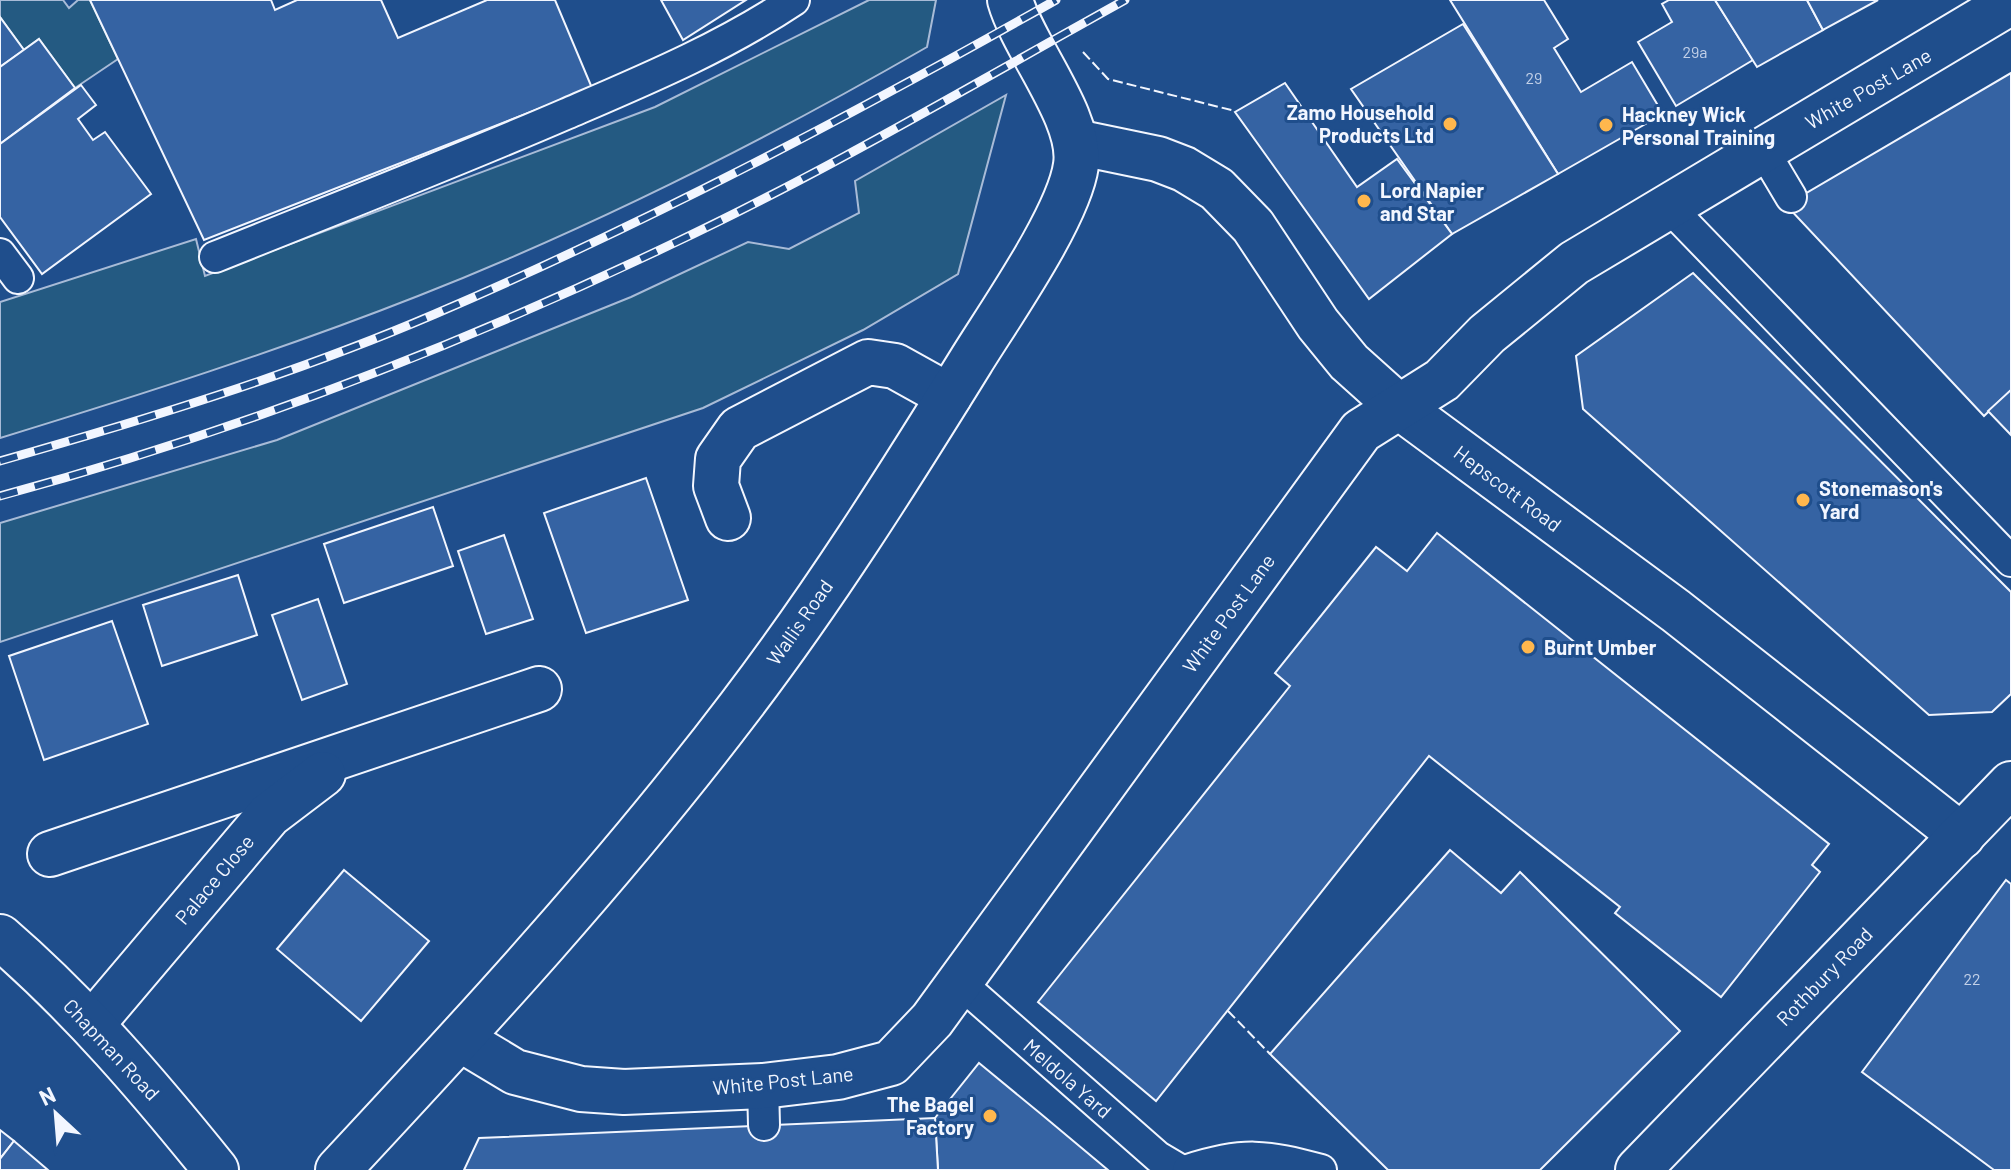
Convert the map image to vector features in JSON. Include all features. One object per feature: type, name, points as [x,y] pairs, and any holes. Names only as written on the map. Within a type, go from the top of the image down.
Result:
[{"type":"street","name":"Wallis Road","points":[[338,1170],[460,1039],[655,815],[740,706],[949,396],[1031,263],[1065,198],[1076,165],[1076,142],[1058,96],[1016,24],[1010,0]]},
{"type":"street","name":"White Post Lane","points":[[460,1039],[515,1072],[581,1089],[763,1106],[838,1077],[891,1063],[932,1020],[1361,431],[1442,380],[1487,334],[1574,263],[2011,2]]},
{"type":"street","name":"Hepscott Road","points":[[1076,142],[1158,159],[1184,169],[1217,189],[1253,226],[1318,324],[1349,362],[1398,406],[1676,611],[1962,836]]},
{"type":"street","points":[[728,518],[716,486],[718,459],[739,429],[868,362],[895,366],[949,396]]},
{"type":"street","name":"Palace Close","points":[[50,854],[539,689]]},
{"type":"street","name":"Palace Close","points":[[92,1024],[269,815],[352,751]]},
{"type":"street","name":"Rothbury Road","points":[[1638,1170],[1962,836],[2006,799]]},
{"type":"street","name":"Chapman Road","points":[[0,937],[92,1024],[145,1082],[216,1170]]},
{"type":"lane","points":[[215,257],[496,144],[687,62],[753,28],[794,0]]},
{"type":"lane","points":[[1763,150],[1791,197]]},
{"type":"lane","points":[[1669,207],[2011,561]]},
{"type":"lane","name":"Meldola Yard","points":[[959,982],[1158,1157],[1180,1170]]},
{"type":"lane","points":[[1188,1170],[1213,1162],[1267,1155],[1321,1170]]},
{"type":"shaded area","points":[[0,0],[63,0],[69,8],[78,0],[90,0],[118,59],[75,88],[39,39],[24,50],[0,17]]},
{"type":"shaded area","points":[[869,0],[936,0],[927,47],[677,181],[548,241],[418,296],[210,371],[0,438],[0,302],[196,239],[205,276],[655,107]]},
{"type":"shaded area","points":[[1006,95],[958,274],[863,330],[703,408],[0,642],[0,523],[277,440],[631,297],[748,242],[789,249],[859,213],[855,181]]},
{"type":"building","points":[[90,0],[271,0],[275,10],[297,0],[381,0],[398,38],[487,0],[555,0],[592,88],[204,240]]},
{"type":"building","points":[[661,0],[746,0],[683,40]]},
{"type":"building","points":[[1450,0],[1544,0],[1568,39],[1554,48],[1581,92],[1632,62],[1663,114],[1558,174]]},
{"type":"building","points":[[1669,0],[1715,0],[1753,60],[1676,106],[1638,42],[1672,22],[1662,4]]},
{"type":"building","points":[[1715,0],[1807,0],[1823,30],[1757,67]]},
{"type":"building","points":[[1807,0],[1878,0],[1823,30]]},
{"type":"building","points":[[0,17],[24,50],[0,67]]},
{"type":"building","name":"Zamo Household Products Ltd","points":[[1463,24],[1558,174],[1452,234],[1351,89]]},
{"type":"building","points":[[39,39],[75,88],[0,144],[0,67]]},
{"type":"building","points":[[2011,73],[2011,390],[1984,416],[1786,205]]},
{"type":"building","name":"Lord Napier and Star","points":[[1285,83],[1357,187],[1397,159],[1452,234],[1369,299],[1235,112]]},
{"type":"building","points":[[81,85],[96,105],[78,119],[93,140],[105,132],[151,194],[42,274],[0,217],[0,144]]},
{"type":"building","name":"Stonemason's Yard","points":[[1693,273],[2011,592],[2011,694],[1992,712],[1929,715],[1583,409],[1576,356]]},
{"type":"building","points":[[2011,390],[2011,435],[1988,411]]},
{"type":"building","points":[[646,478],[688,600],[586,633],[544,513]]},
{"type":"building","points":[[433,507],[453,566],[344,603],[324,544]]},
{"type":"building","points":[[1437,533],[1829,844],[1812,865],[1820,872],[1721,997],[1615,913],[1620,907],[1429,756],[1156,1101],[1038,1002],[1290,686],[1275,673],[1376,547],[1407,571]]},
{"type":"building","points":[[504,535],[533,619],[486,634],[458,551]]},
{"type":"building","points":[[238,575],[257,635],[162,666],[143,605]]},
{"type":"building","points":[[318,599],[347,684],[302,700],[272,615]]},
{"type":"building","points":[[112,621],[148,724],[44,760],[9,656]]},
{"type":"building","points":[[1450,850],[1501,893],[1520,872],[1680,1031],[1540,1170],[1388,1170],[1270,1054]]},
{"type":"building","points":[[344,870],[429,941],[361,1021],[277,949]]},
{"type":"building","points":[[2006,880],[2011,884],[2011,1170],[1994,1170],[1862,1072]]},
{"type":"building","name":"The Bagel Factory","points":[[979,1063],[1108,1170],[938,1170],[935,1118]]},
{"type":"building","points":[[935,1118],[938,1170],[464,1170],[479,1138]]},
{"type":"building","points":[[0,1130],[14,1141],[0,1159]]},
{"type":"building","points":[[14,1141],[48,1170],[0,1170],[0,1159]]},
{"type":"railway","points":[[0,461],[220,394],[435,314],[594,242],[750,165],[1056,0]]},
{"type":"railway","points":[[0,496],[172,445],[257,416],[425,353],[590,282],[787,187],[1125,0]]},
{"type":"fence","points":[[1083,52],[1108,79],[1235,111]]},
{"type":"fence","points":[[1228,1011],[1270,1054]]},
{"type":"place","name":"Zamo Household Products Ltd","points":[[1450,124]]},
{"type":"place","name":"Hackney Wick Personal Training","points":[[1606,125]]},
{"type":"place","name":"Lord Napier and Star","points":[[1364,201]]},
{"type":"place","name":"Stonemason's Yard","points":[[1803,500]]},
{"type":"place","name":"Burnt Umber","points":[[1528,647]]},
{"type":"place","name":"The Bagel Factory","points":[[990,1116]]}]
